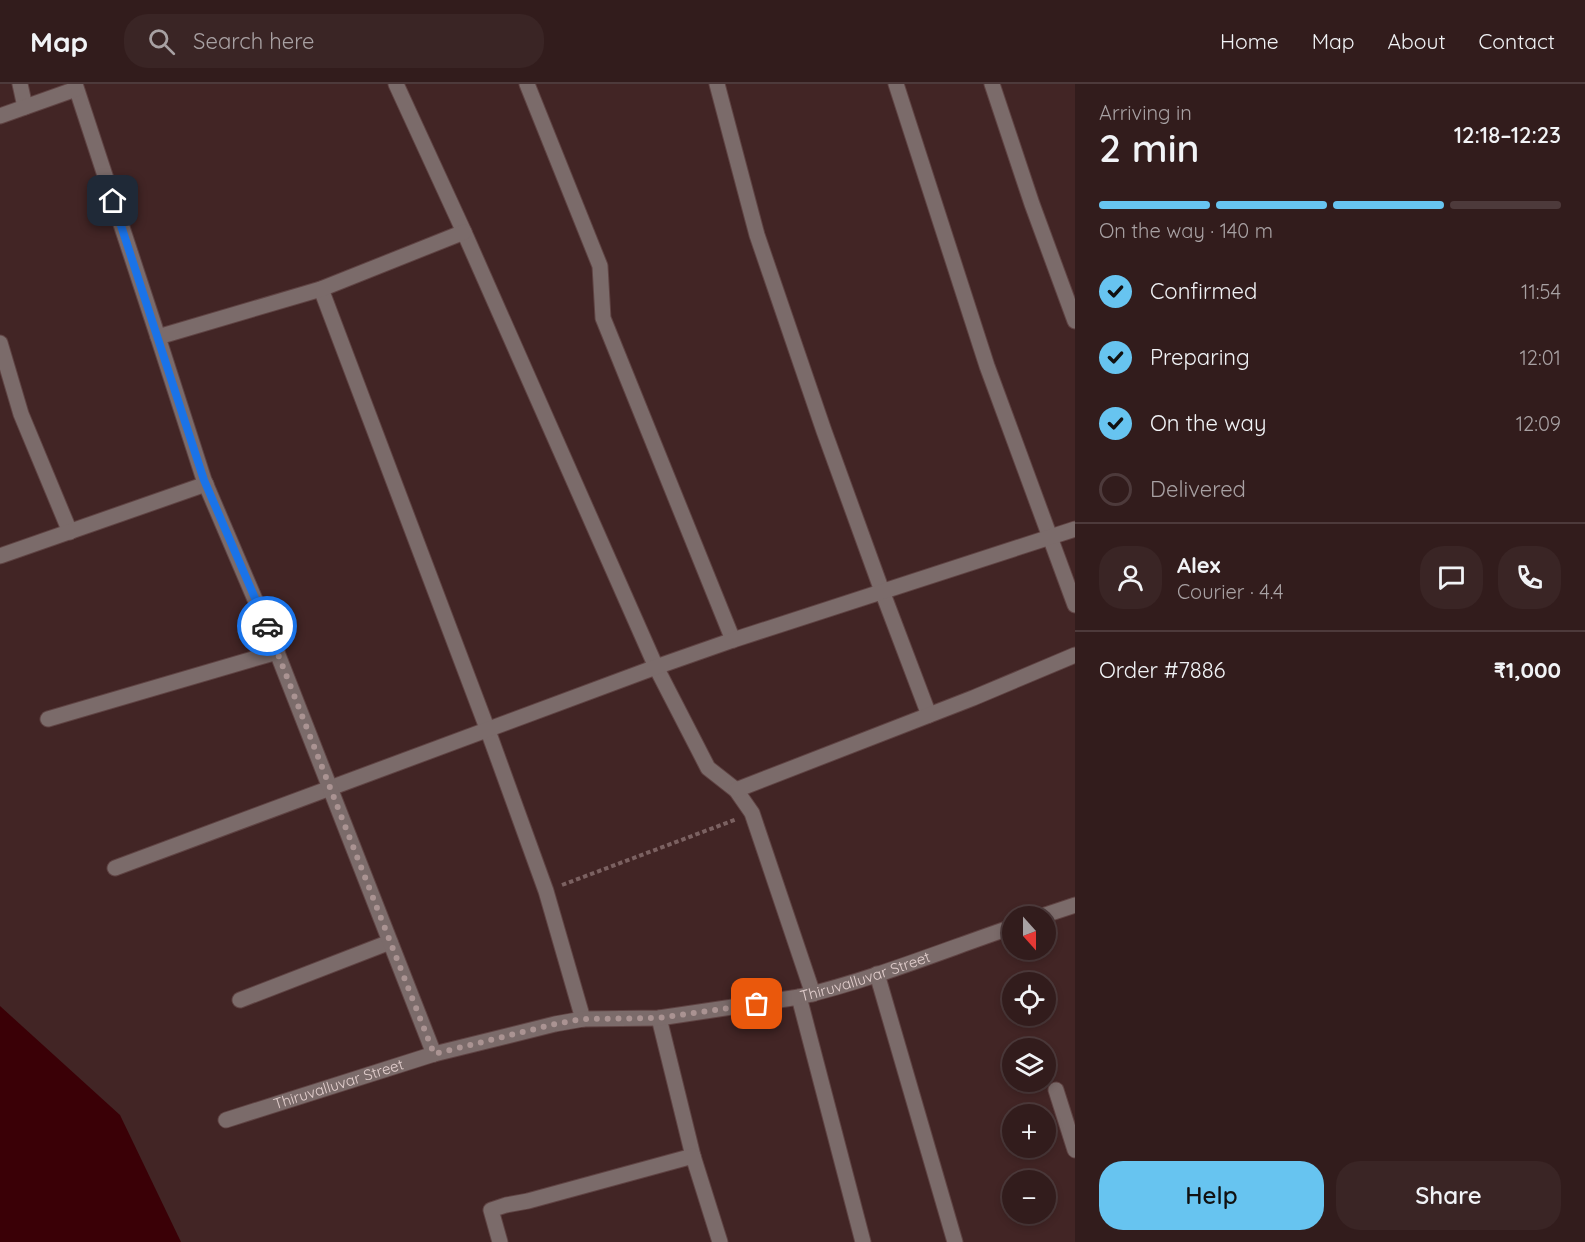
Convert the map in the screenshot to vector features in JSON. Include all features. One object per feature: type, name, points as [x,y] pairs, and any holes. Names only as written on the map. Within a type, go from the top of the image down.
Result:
[{"type":"street","points":[[20,84],[25,107]]},
{"type":"street","points":[[396,84],[656,666],[708,768],[736,790],[752,813],[806,996],[863,1242]]},
{"type":"street","points":[[527,84],[600,266],[603,318],[733,640]]},
{"type":"street","points":[[717,84],[757,235],[824,431],[929,715]]},
{"type":"street","points":[[896,84],[987,366],[1075,605]]},
{"type":"street","points":[[992,84],[1032,204],[1075,321]]},
{"type":"street","points":[[0,116],[76,86],[206,484],[277,652],[434,1054]]},
{"type":"street","points":[[158,336],[321,289],[464,232]]},
{"type":"street","points":[[321,289],[487,728],[546,891],[583,1019]]},
{"type":"street","points":[[0,344],[21,414],[70,532]]},
{"type":"street","points":[[0,556],[206,484]]},
{"type":"street","points":[[115,868],[656,666],[1075,528]]},
{"type":"street","points":[[48,719],[277,652]]},
{"type":"street","points":[[736,790],[1075,655]]},
{"type":"street","points":[[1056,911],[1075,905]]},
{"type":"street","name":"Thiruvalluvar Street","points":[[226,1120],[434,1054],[555,1024],[583,1019],[659,1018],[806,996],[878,974],[1002,931]]},
{"type":"street","points":[[240,1000],[390,942]]},
{"type":"street","points":[[878,974],[955,1242]]},
{"type":"street","points":[[659,1018],[693,1156],[720,1242]]},
{"type":"street","points":[[1056,1090],[1075,1150]]},
{"type":"street","points":[[500,1242],[491,1210],[693,1156]]},
{"type":"path","points":[[546,891],[752,813]]},
{"type":"shaded area","points":[[0,1006],[120,1115],[181,1242],[0,1242]]},
{"type":"way so far","points":[[267,626],[434,1054],[583,1019],[659,1018],[757,1004]]},
{"type":"route","points":[[113,201],[204,480],[267,626]]}]
